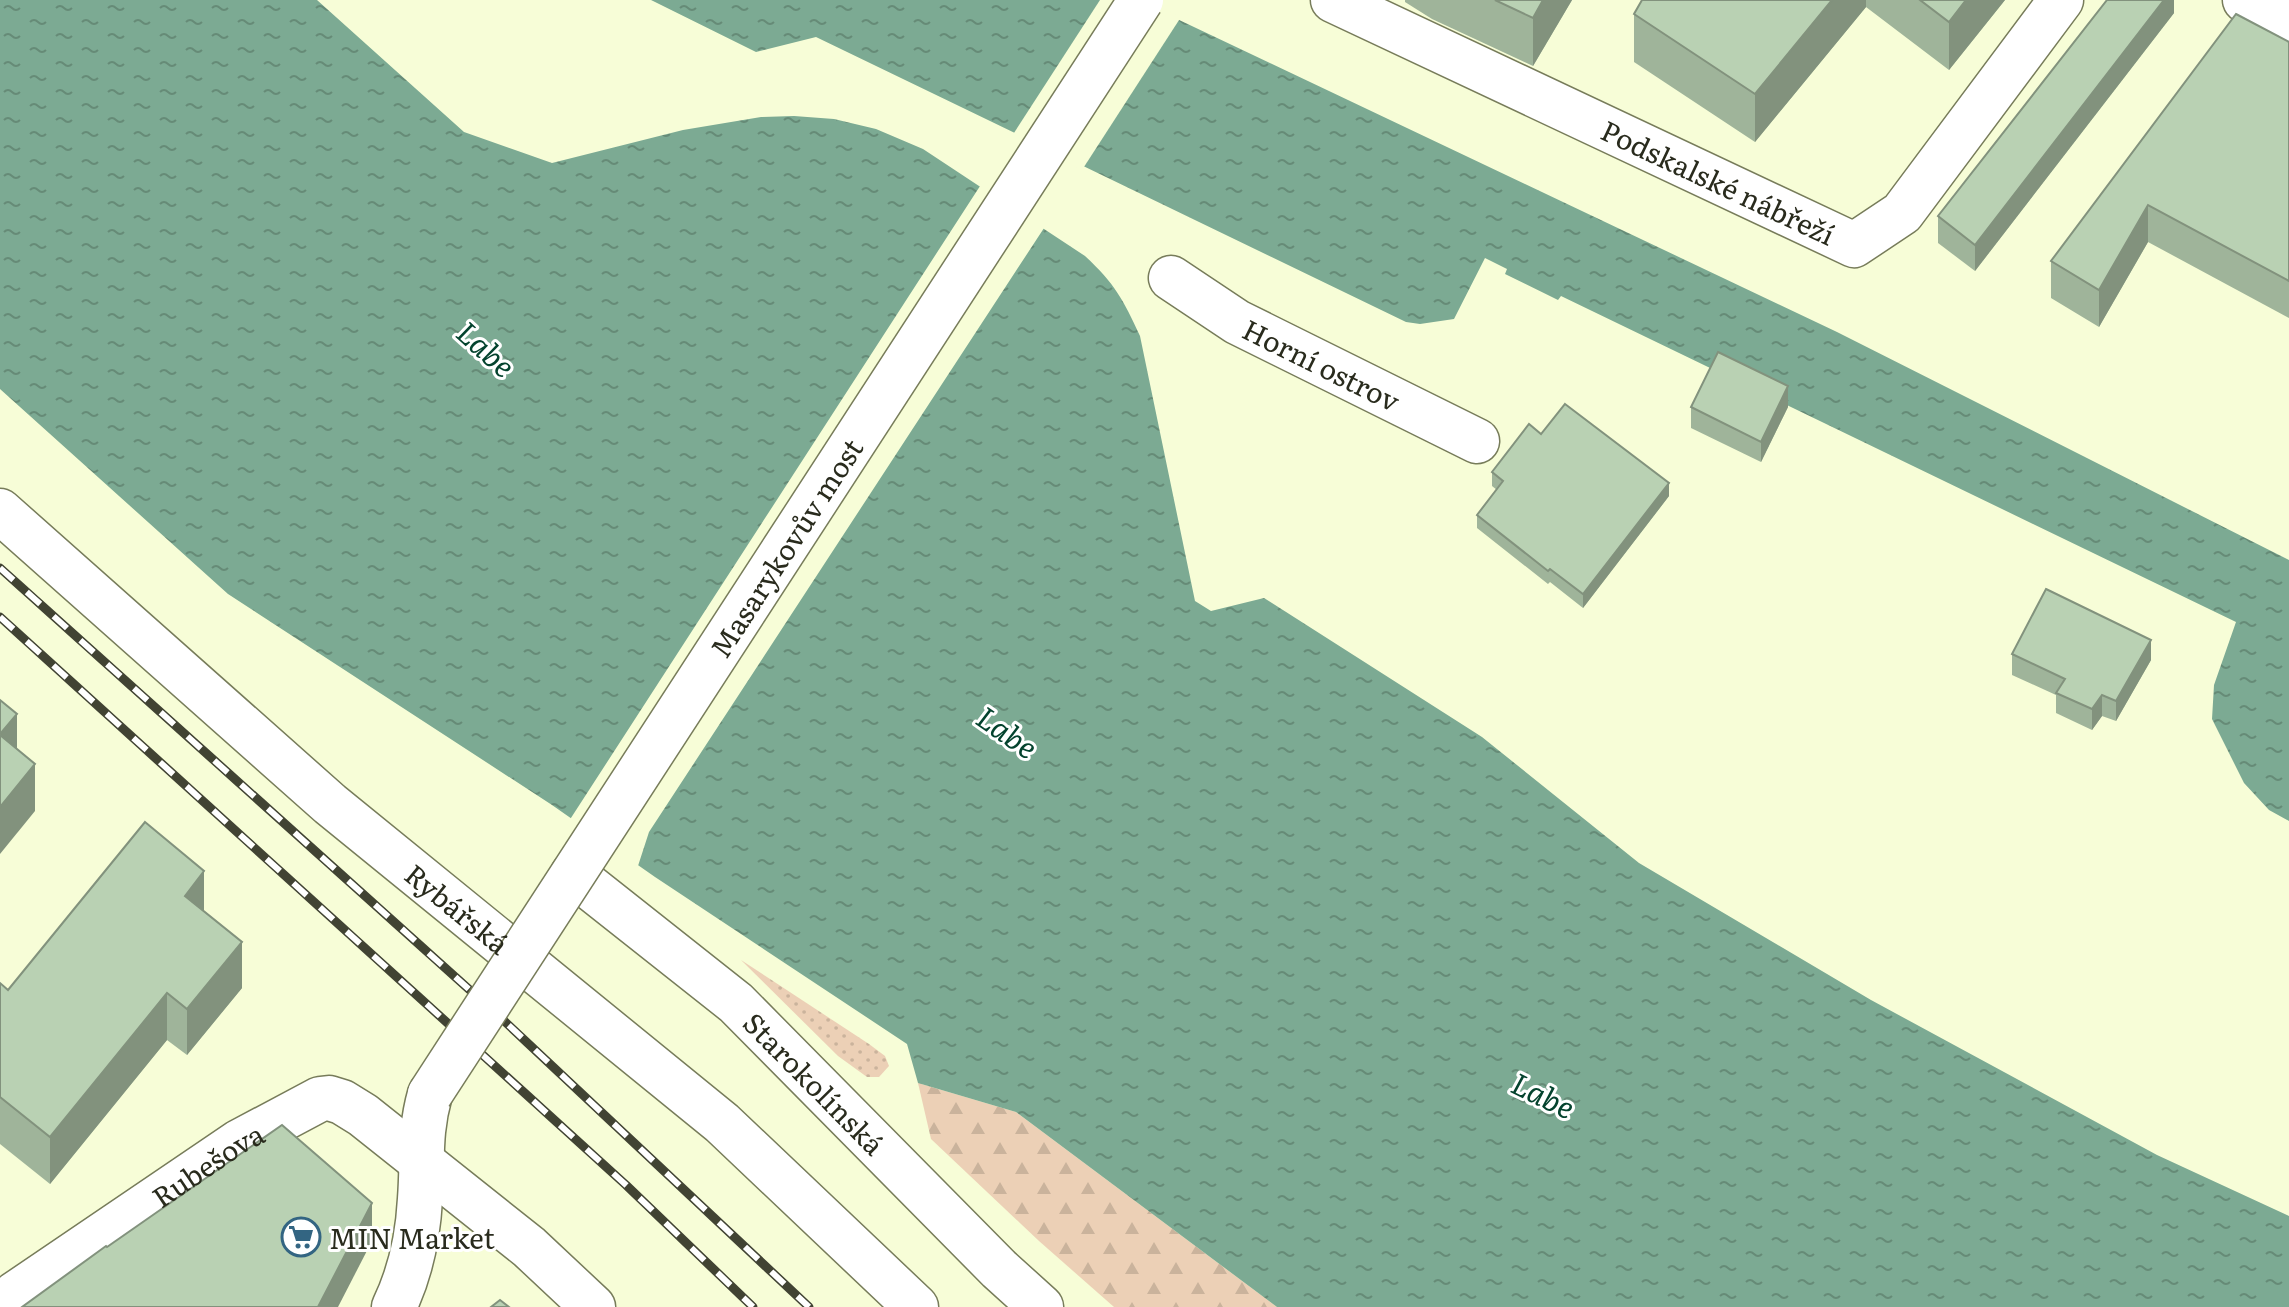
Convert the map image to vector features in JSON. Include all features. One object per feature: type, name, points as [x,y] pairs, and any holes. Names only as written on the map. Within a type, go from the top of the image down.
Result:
[{"type":"street","name":"Masarykovův most","points":[[421,1160],[422,1121],[430,1094],[1141,0]]},
{"type":"street","name":"Podskalské nábřeží","points":[[1333,0],[1854,245],[1902,213],[2061,0]]},
{"type":"street","points":[[2245,0],[2289,25]]},
{"type":"street","name":"Horní ostrov","points":[[1171,278],[1237,322],[1477,441]]},
{"type":"street","name":"Rybářská","points":[[0,511],[330,804],[722,1123],[916,1307]]},
{"type":"street","name":"Starokolínská","points":[[573,874],[736,1003],[999,1269],[1041,1307]]},
{"type":"street","name":"Rubešova","points":[[5,1293],[239,1142],[320,1099],[329,1098],[363,1115],[421,1160],[529,1247],[593,1307]]},
{"type":"street","points":[[394,1307],[416,1242],[421,1160]]},
{"type":"green space","points":[[741,960],[869,1044],[885,1056],[889,1066],[879,1077],[867,1077],[838,1056]]},
{"type":"green space","points":[[918,1083],[1016,1112],[1277,1307],[1114,1307],[931,1139]]},
{"type":"water","name":"Labe","points":[[0,0],[317,0],[464,132],[552,163],[683,130],[761,117],[834,119],[876,129],[923,149],[1085,256],[1104,275],[1123,302],[1140,336],[1195,601],[1211,611],[1264,598],[1482,737],[1639,863],[1871,1000],[2157,1155],[2289,1216],[2289,1307],[1277,1307],[1016,1112],[918,1083],[907,1044],[552,805],[228,594],[0,389]]},
{"type":"water","points":[[651,0],[1137,0],[1837,332],[2289,560],[2289,821],[2269,810],[2244,783],[2212,719],[2214,685],[2236,622],[1561,296],[1558,300],[1505,274],[1507,269],[1485,258],[1454,319],[1420,324],[1406,322],[816,37],[756,52]]},
{"type":"pier","points":[[1100,0],[1146,0],[1181,17],[1082,170],[1012,136]]},
{"type":"pier","points":[[982,183],[1046,225],[649,832],[637,869],[569,821]]},
{"type":"building","points":[[1495,0],[1543,0],[1533,18]]},
{"type":"building","points":[[1642,0],[1832,0],[1755,94],[1634,14]]},
{"type":"building","points":[[1920,0],[1966,0],[1949,22]]},
{"type":"building","points":[[2107,0],[2164,0],[1975,245],[1938,216]]},
{"type":"building","points":[[2236,14],[2289,42],[2289,281],[2148,205],[2099,290],[2051,261]]},
{"type":"building","points":[[1718,352],[1788,386],[1761,442],[1691,407]]},
{"type":"building","points":[[1565,404],[1669,483],[1583,594],[1550,569],[1548,571],[1477,515],[1503,481],[1492,472],[1529,424],[1541,434]]},
{"type":"building","points":[[2046,589],[2151,640],[2116,701],[2102,695],[2092,709],[2056,693],[2065,679],[2012,654]]},
{"type":"building","points":[[0,700],[17,714],[0,734]]},
{"type":"building","points":[[0,735],[35,764],[0,807]]},
{"type":"building","points":[[145,822],[204,871],[185,896],[242,942],[187,1009],[167,993],[50,1137],[0,1097],[0,983],[8,990]]},
{"type":"building","points":[[282,1125],[372,1203],[318,1307],[22,1307],[106,1246]]},
{"type":"building","points":[[500,1300],[509,1307],[491,1307]]},
{"type":"railway","points":[[0,568],[501,1018],[809,1307]]},
{"type":"railway","points":[[0,617],[626,1185],[753,1307]]},
{"type":"place","name":"MIN Market","points":[[301,1237]]}]
